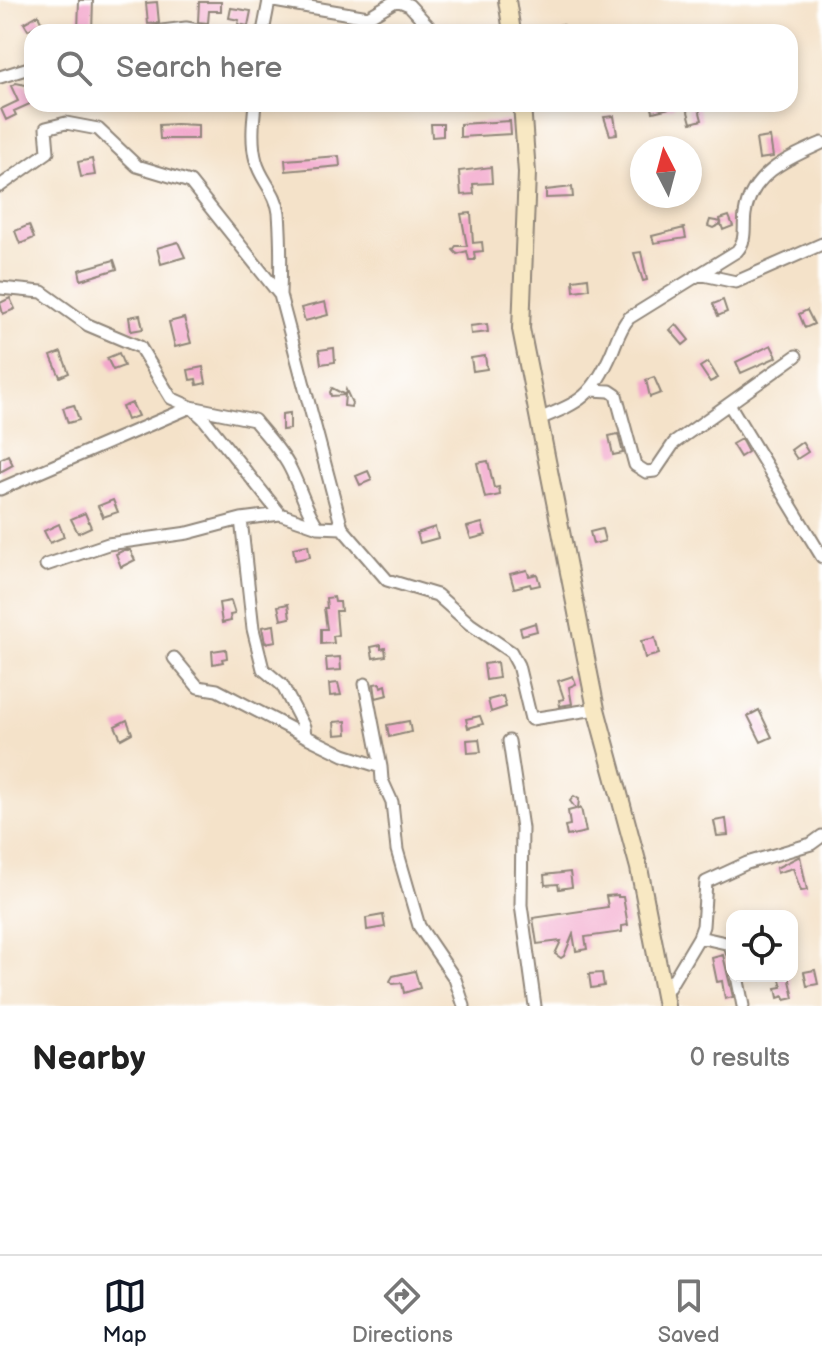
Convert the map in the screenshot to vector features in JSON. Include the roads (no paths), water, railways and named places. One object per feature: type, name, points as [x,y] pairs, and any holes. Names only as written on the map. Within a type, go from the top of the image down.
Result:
[{"type":"main road","points":[[507,0],[511,24]]},
{"type":"main road","points":[[523,112],[527,173],[521,329],[596,709],[639,868],[666,1000]]},
{"type":"street","points":[[264,24],[268,1],[368,17],[397,0],[409,5],[427,24]]},
{"type":"street","points":[[0,77],[24,70]]},
{"type":"street","points":[[254,112],[256,162],[279,212],[282,238],[280,295],[342,528],[387,580],[437,595],[470,624],[511,652],[518,665],[531,719],[596,709]]},
{"type":"street","points":[[0,186],[48,152],[46,128],[66,123],[98,129],[137,166],[190,182],[280,295]]},
{"type":"street","points":[[539,419],[585,397],[609,360],[622,326],[629,318],[742,245],[747,205],[773,168],[785,159],[822,143]]},
{"type":"street","points":[[699,274],[736,282],[822,244]]},
{"type":"street","points":[[0,288],[42,292],[88,325],[140,347],[171,398],[191,407],[254,420],[288,463],[318,527]]},
{"type":"street","points":[[591,390],[610,391],[616,395],[632,460],[646,472],[655,471],[674,443],[796,356]]},
{"type":"street","points":[[729,404],[822,557]]},
{"type":"street","points":[[0,489],[191,407]]},
{"type":"street","points":[[191,407],[280,514]]},
{"type":"street","points":[[46,565],[108,544],[188,533],[241,519],[280,514],[318,527],[342,528]]},
{"type":"street","points":[[241,519],[253,629],[263,669],[282,685],[304,727],[305,736]]},
{"type":"street","points":[[174,658],[198,687],[217,690],[344,755],[381,767]]},
{"type":"street","points":[[365,684],[382,780],[392,802],[397,850],[419,926],[455,979],[464,1006]]},
{"type":"street","points":[[509,741],[522,828],[521,905],[535,1006]]},
{"type":"street","points":[[666,1000],[703,926],[706,882],[747,863],[811,844],[822,836]]},
{"type":"street","points":[[699,937],[726,943]]},
{"type":"street","points":[[738,982],[743,1006]]}]
